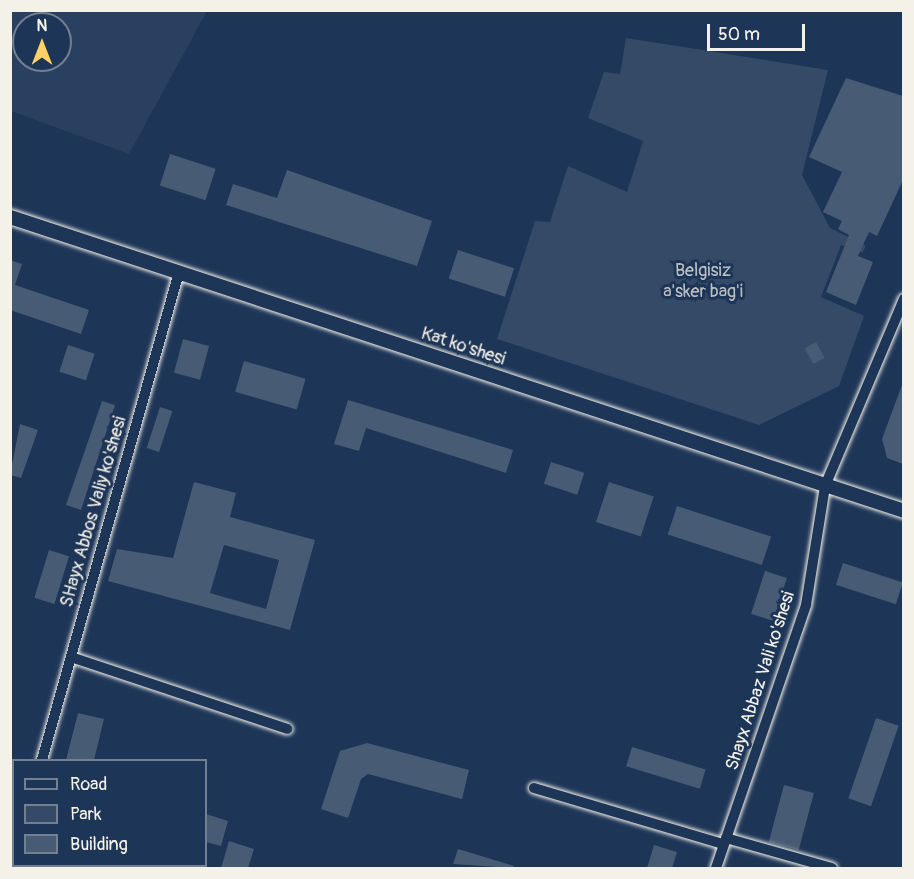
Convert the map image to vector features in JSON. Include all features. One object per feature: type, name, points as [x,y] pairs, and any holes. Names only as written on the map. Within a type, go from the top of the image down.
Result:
[{"type":"street","name":"Kat ko'shesi","points":[[10,217],[903,511]]},
{"type":"street","name":"SHayx Abbos Valiy ko'shesi","points":[[42,759],[179,272]]},
{"type":"street","name":"Shayx Abbaz Vali ko'shesi","points":[[716,868],[806,605],[825,486],[903,299]]},
{"type":"street","points":[[71,657],[286,729]]},
{"type":"street","points":[[534,788],[724,841],[832,868]]},
{"type":"shaded area","points":[[11,10],[207,11],[129,154],[11,111]]},
{"type":"green space","name":"Belgisiz a'sker bag'i","points":[[626,38],[828,70],[802,175],[830,228],[866,246],[862,253],[841,245],[821,297],[864,316],[839,386],[759,425],[497,339],[535,221],[550,222],[568,166],[627,192],[643,141],[588,118],[604,72],[620,74]]},
{"type":"building","points":[[846,78],[903,96],[903,180],[877,236],[869,232],[858,256],[873,262],[856,305],[826,292],[849,235],[838,229],[842,221],[823,212],[842,172],[809,157]]},
{"type":"building","points":[[170,154],[216,169],[205,200],[160,185]]},
{"type":"building","points":[[287,170],[432,221],[417,266],[226,205],[233,184],[277,198]]},
{"type":"building","points":[[458,250],[514,268],[505,297],[449,279]]},
{"type":"building","points":[[10,260],[22,264],[15,285],[89,310],[81,334],[10,310]]},
{"type":"building","points":[[183,339],[209,346],[200,380],[174,373]]},
{"type":"building","points":[[816,342],[825,358],[813,364],[805,348]]},
{"type":"building","points":[[68,345],[95,354],[86,380],[59,372]]},
{"type":"building","points":[[244,361],[306,379],[297,409],[235,392]]},
{"type":"building","points":[[902,385],[903,464],[887,458],[882,439]]},
{"type":"building","points":[[348,400],[513,450],[506,473],[366,428],[359,451],[334,444]]},
{"type":"building","points":[[102,401],[115,405],[81,510],[66,505]]},
{"type":"building","points":[[160,407],[172,411],[159,452],[147,448]]},
{"type":"building","points":[[20,424],[38,430],[21,478],[10,475]]},
{"type":"building","points":[[551,462],[584,473],[577,495],[544,484]]},
{"type":"building","points":[[194,482],[236,493],[230,517],[315,540],[290,630],[108,581],[117,549],[173,558]],"holes":[[[224,545],[279,560],[266,609],[210,593]]]},
{"type":"building","points":[[609,482],[654,497],[641,536],[596,522]]},
{"type":"building","points":[[677,506],[771,537],[762,565],[668,535]]},
{"type":"building","points":[[49,550],[69,556],[54,604],[34,598]]},
{"type":"building","points":[[843,563],[903,582],[896,604],[836,585]]},
{"type":"building","points":[[765,571],[787,578],[773,621],[751,614]]},
{"type":"building","points":[[78,713],[104,719],[94,759],[66,759]]},
{"type":"building","points":[[876,718],[899,726],[871,806],[848,798]]},
{"type":"building","points":[[367,743],[469,770],[462,799],[368,774],[361,779],[348,818],[321,809],[340,751]]},
{"type":"building","points":[[632,747],[706,770],[700,789],[626,766]]},
{"type":"building","points":[[784,785],[814,793],[799,850],[769,842]]},
{"type":"building","points":[[207,814],[228,821],[221,846],[207,842]]},
{"type":"building","points":[[229,841],[254,849],[248,868],[221,868]]},
{"type":"building","points":[[654,845],[677,852],[672,868],[647,868]]},
{"type":"building","points":[[458,849],[514,866],[513,868],[453,864]]}]
